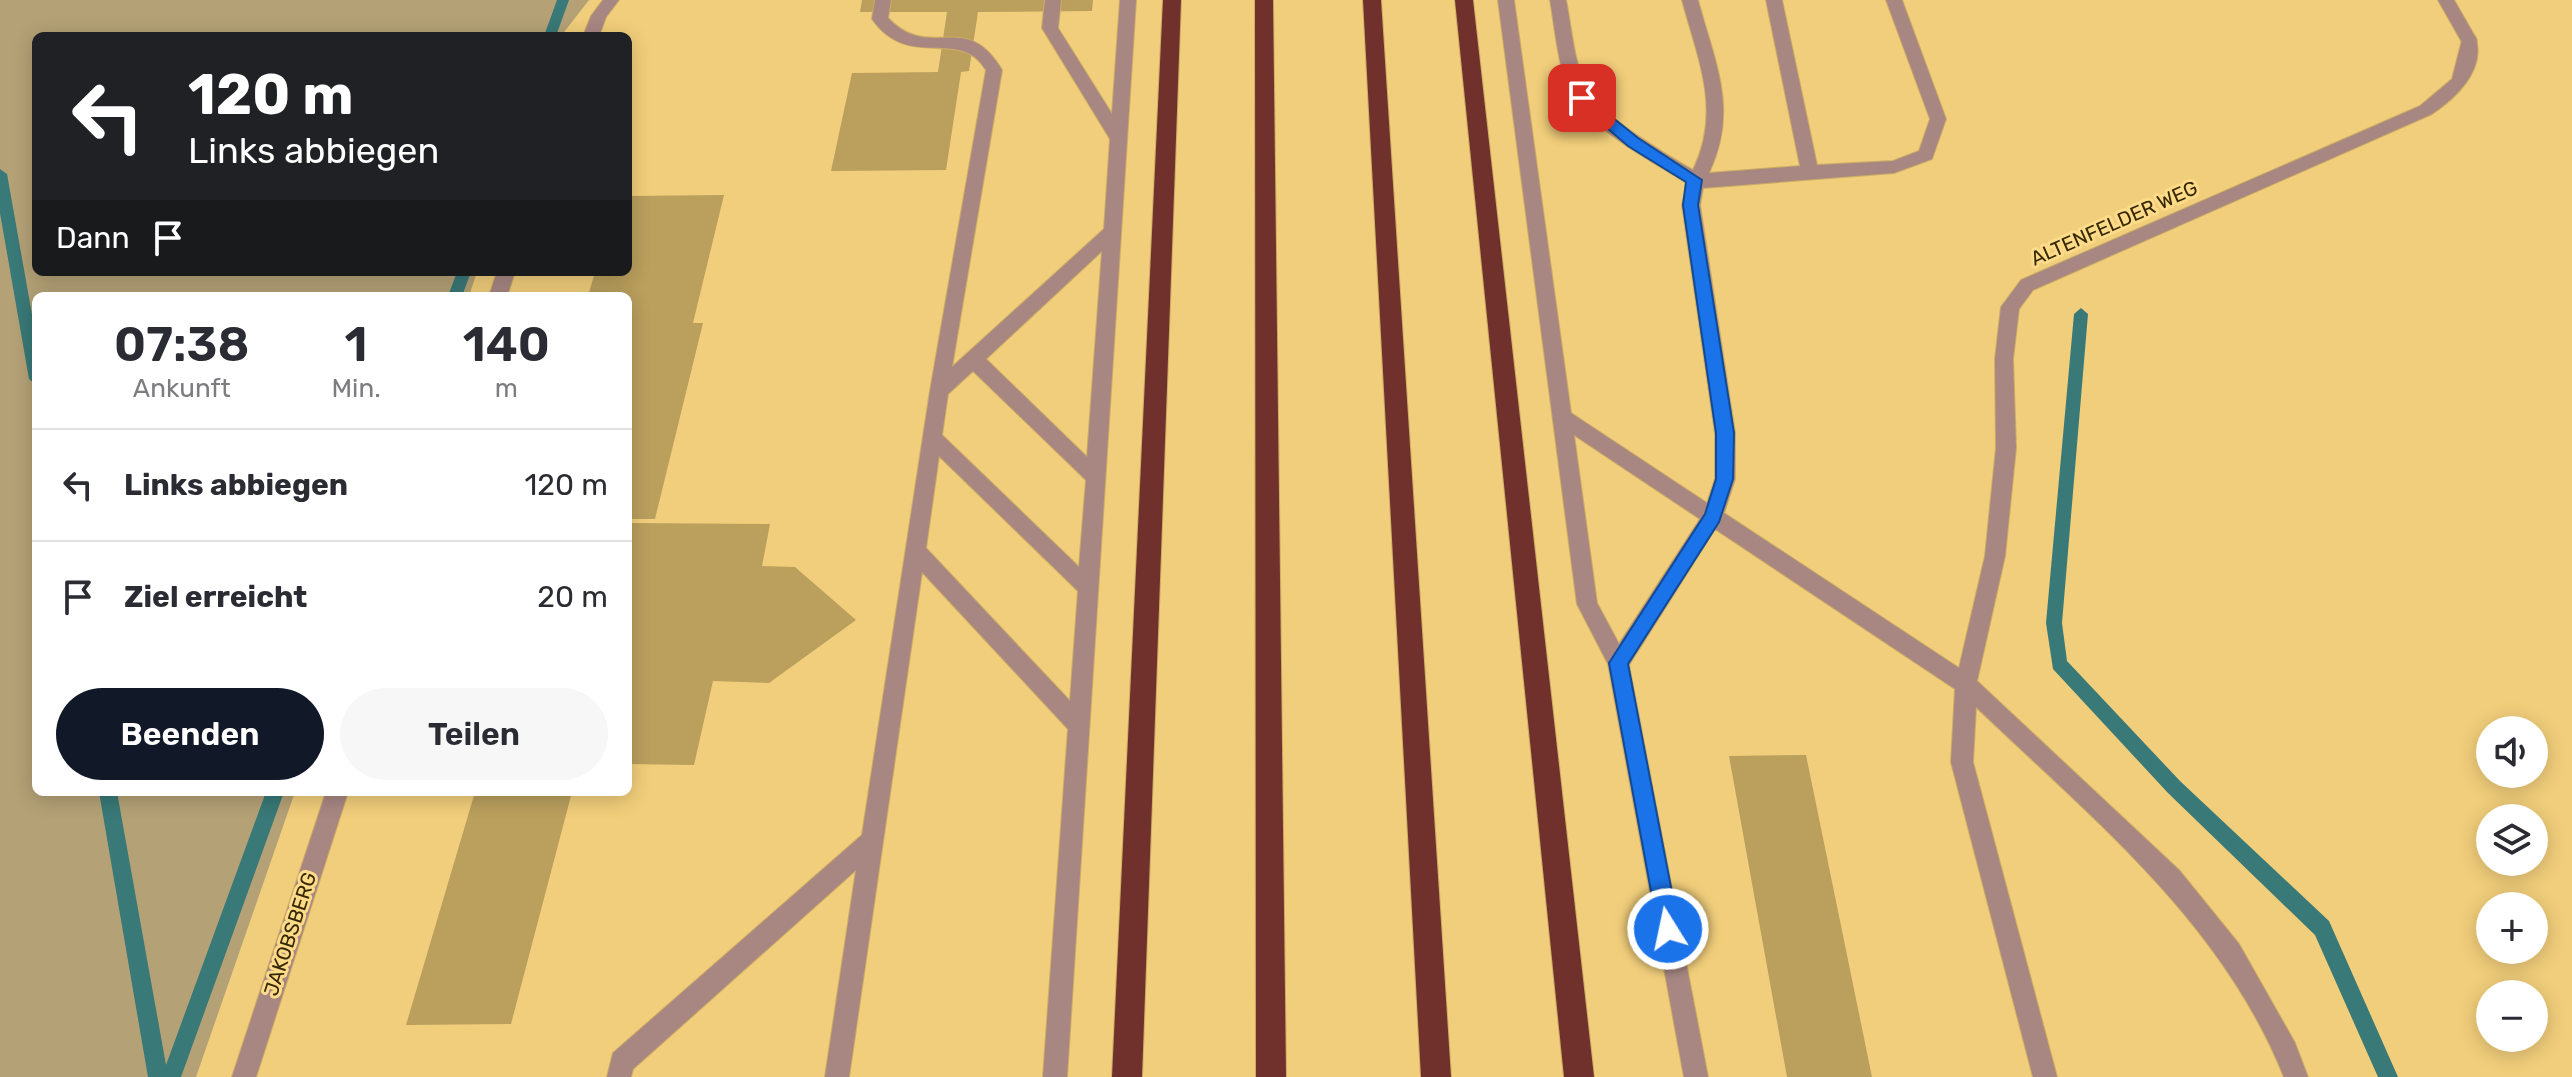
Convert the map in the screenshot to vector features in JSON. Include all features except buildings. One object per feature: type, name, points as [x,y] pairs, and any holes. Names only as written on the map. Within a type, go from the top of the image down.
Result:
[{"type":"highway","points":[[1127,1077],[1172,0]]},
{"type":"highway","points":[[1264,0],[1271,1077]]},
{"type":"highway","points":[[1372,0],[1436,1077]]},
{"type":"highway","points":[[1464,0],[1579,1077]]},
{"type":"street","points":[[593,32],[599,16],[611,0]]},
{"type":"street","points":[[837,1077],[939,391],[994,70],[987,53],[972,44],[915,44],[898,39],[880,19],[883,0]]},
{"type":"street","points":[[1053,0],[1050,28],[1120,141]]},
{"type":"street","points":[[1055,1077],[1128,0]]},
{"type":"street","points":[[1506,0],[1587,604],[1618,663],[1696,1077]]},
{"type":"street","points":[[1558,0],[1571,68],[1582,98],[1633,142],[1695,180],[1894,167],[1926,155],[1938,119],[1894,0]]},
{"type":"street","points":[[1618,663],[1713,516],[1725,479],[1725,433],[1691,205],[1695,180],[1714,140],[1716,109],[1690,0]]},
{"type":"street","points":[[1774,0],[1810,172]]},
{"type":"street","name":"ALTENFELDER WEG","points":[[2045,1077],[1962,762],[1966,684],[1995,556],[2006,448],[2004,359],[2010,307],[2027,285],[2426,110],[2448,96],[2467,69],[2469,40],[2446,0]]},
{"type":"street","points":[[939,391],[1113,231]]},
{"type":"street","points":[[973,359],[1096,478]]},
{"type":"street","points":[[1560,416],[1966,684],[2171,878],[2231,952],[2286,1052],[2296,1077]]},
{"type":"street","points":[[932,437],[1088,588]]},
{"type":"street","points":[[915,550],[1079,726]]},
{"type":"street","name":"JAKOBSBERG","points":[[244,1077],[336,796]]},
{"type":"street","points":[[615,1072],[871,842]]},
{"type":"shaded area","points":[[0,0],[589,0],[564,32],[32,32],[32,276],[476,276],[470,292],[32,292],[32,796],[294,796],[196,1077],[0,1077]]},
{"type":"waterway","points":[[551,32],[563,0]]},
{"type":"waterway","points":[[0,174],[32,356]]},
{"type":"waterway","points":[[456,292],[462,276]]},
{"type":"waterway","points":[[2081,314],[2054,623],[2059,664],[2174,787],[2322,928],[2388,1077]]},
{"type":"waterway","points":[[109,796],[158,1077]]},
{"type":"waterway","points":[[171,1077],[274,796]]},
{"type":"route","points":[[1582,98],[1633,142],[1695,180],[1691,205],[1725,433],[1725,479],[1713,516],[1618,663],[1668,929]]}]
